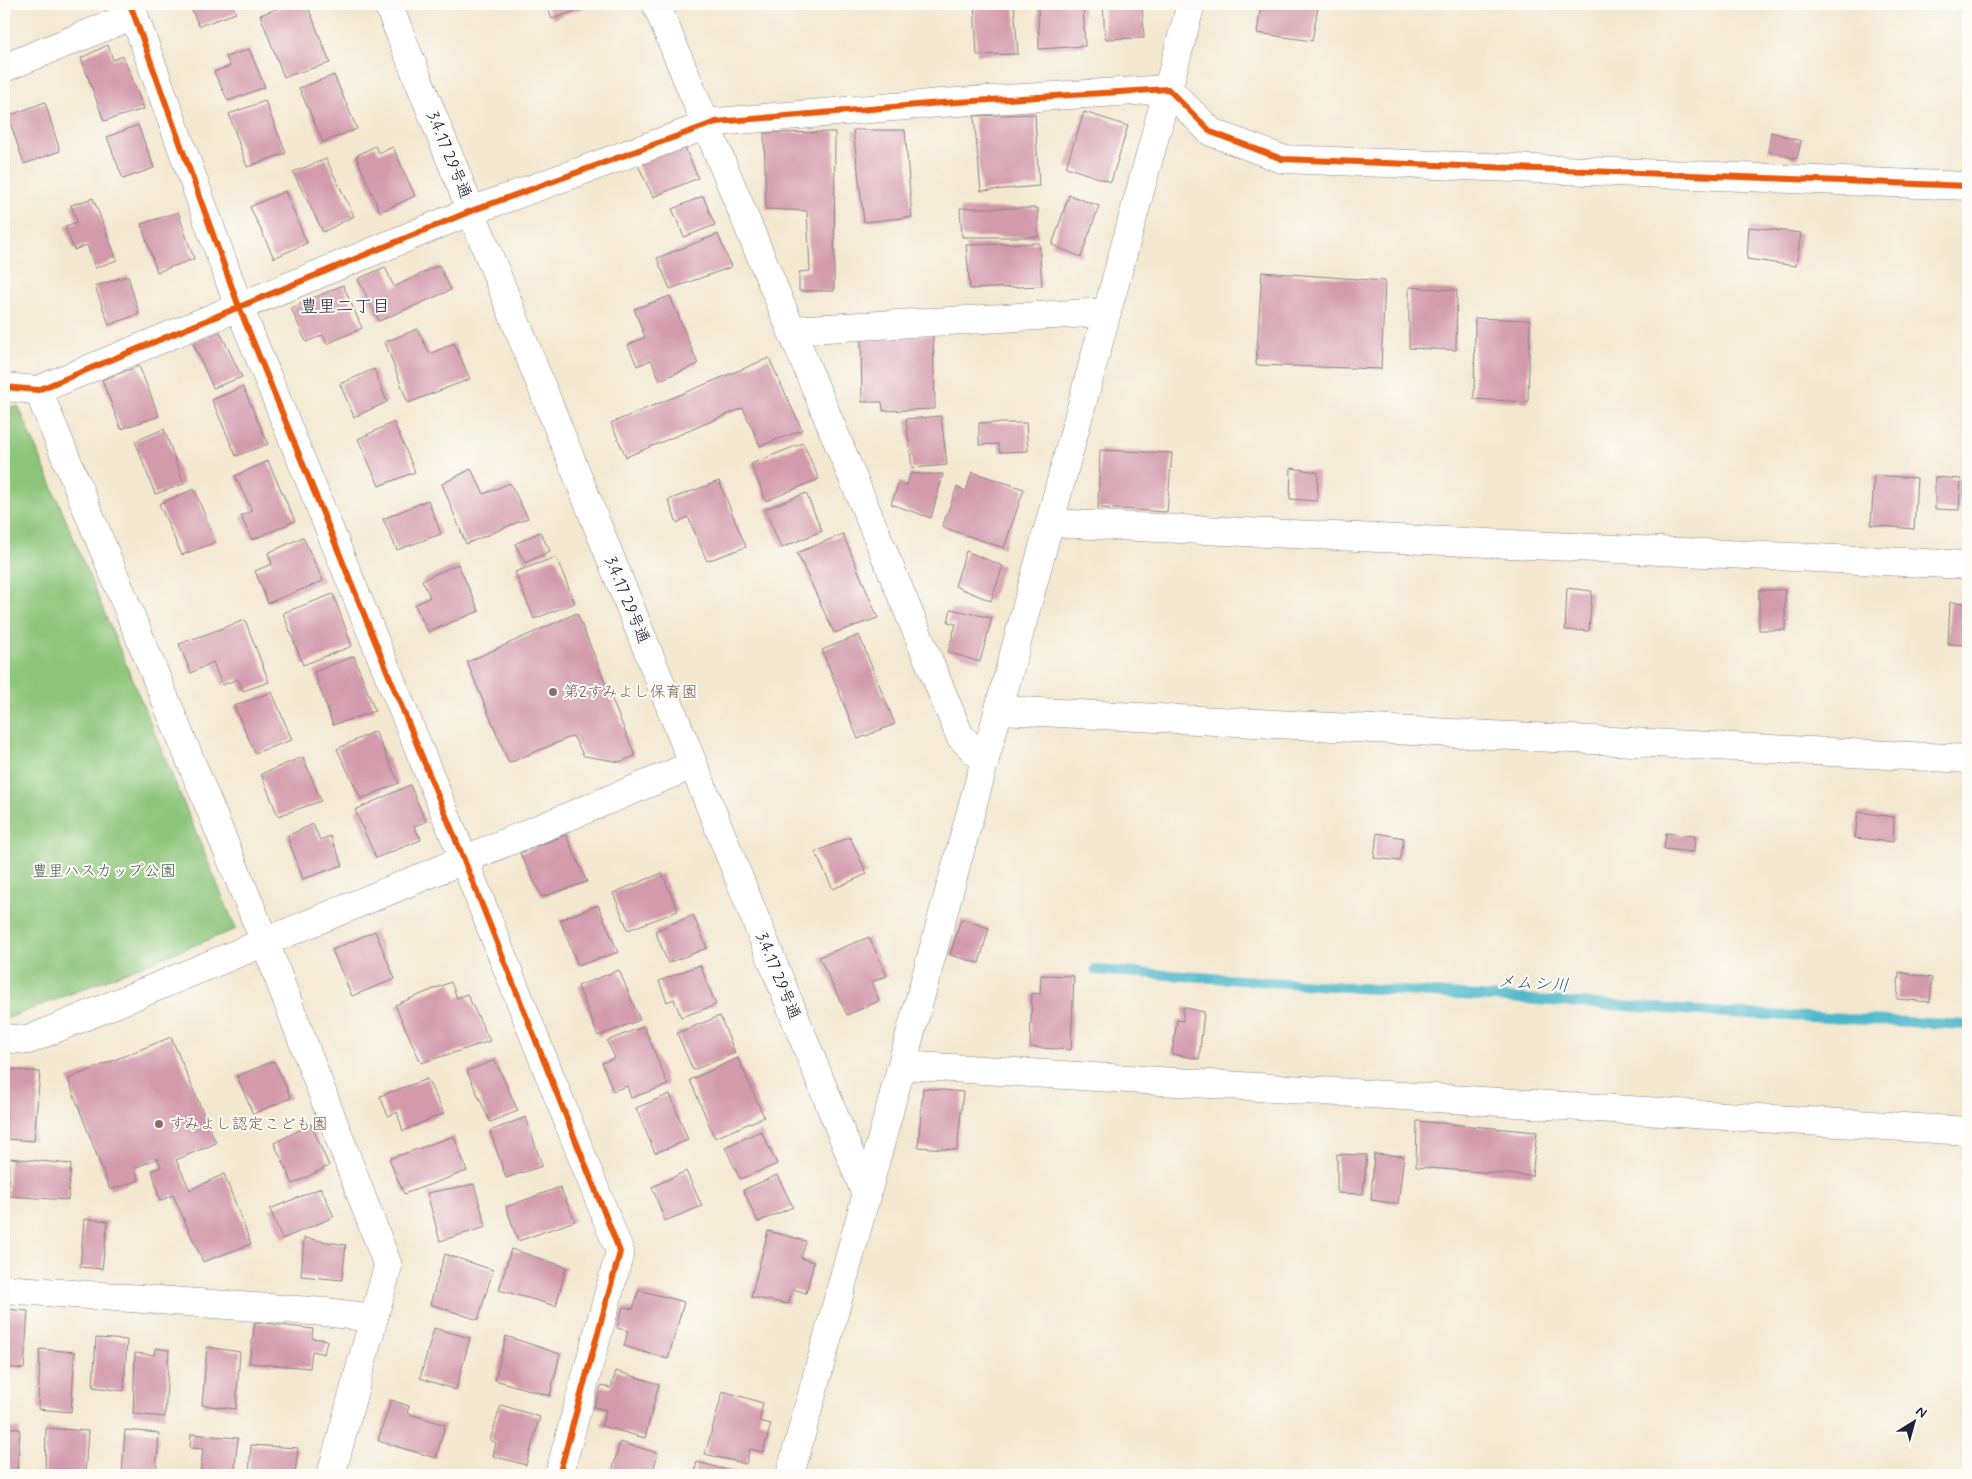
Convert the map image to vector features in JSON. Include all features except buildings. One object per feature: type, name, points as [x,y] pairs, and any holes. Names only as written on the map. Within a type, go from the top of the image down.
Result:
[{"type":"street","name":"3.4.17 29号通","points":[[388,4],[866,1197]]},
{"type":"street","points":[[656,4],[960,736],[985,761]]},
{"type":"street","points":[[790,1475],[1191,4]]},
{"type":"street","points":[[4,68],[132,9],[239,307],[464,860],[620,1252],[559,1475]]},
{"type":"street","points":[[4,387],[38,390],[471,211],[716,122],[941,103],[1168,89],[1211,132],[1282,159],[1968,186]]},
{"type":"street","points":[[791,330],[1108,312]]},
{"type":"street","points":[[38,390],[265,942],[388,1266],[331,1475]]},
{"type":"street","points":[[1050,523],[1968,565]]},
{"type":"street","points":[[999,710],[1968,759]]},
{"type":"street","points":[[4,1038],[28,1040],[693,765]]},
{"type":"street","points":[[902,1065],[1968,1131]]},
{"type":"street","points":[[4,1289],[325,1312],[374,1318]]},
{"type":"green space","name":"豊里ハスカップ公園","points":[[4,406],[19,407],[236,929],[6,1019],[4,1018]]},
{"type":"waterway","name":"メムシ川","points":[[1095,970],[1728,1013],[1968,1025]]},
{"type":"cycle path","points":[[130,4],[239,307],[464,860],[620,1252],[559,1475]]},
{"type":"cycle path","points":[[4,387],[38,390],[471,211],[716,122],[941,103],[1168,89],[1211,132],[1282,159],[1968,186]]},
{"type":"place","name":"第2すみよし保育園","points":[[553,692]]},
{"type":"place","name":"すみよし認定こども園","points":[[159,1124]]},
{"type":"district","name":"豊里二丁目","points":[[345,307]]}]
